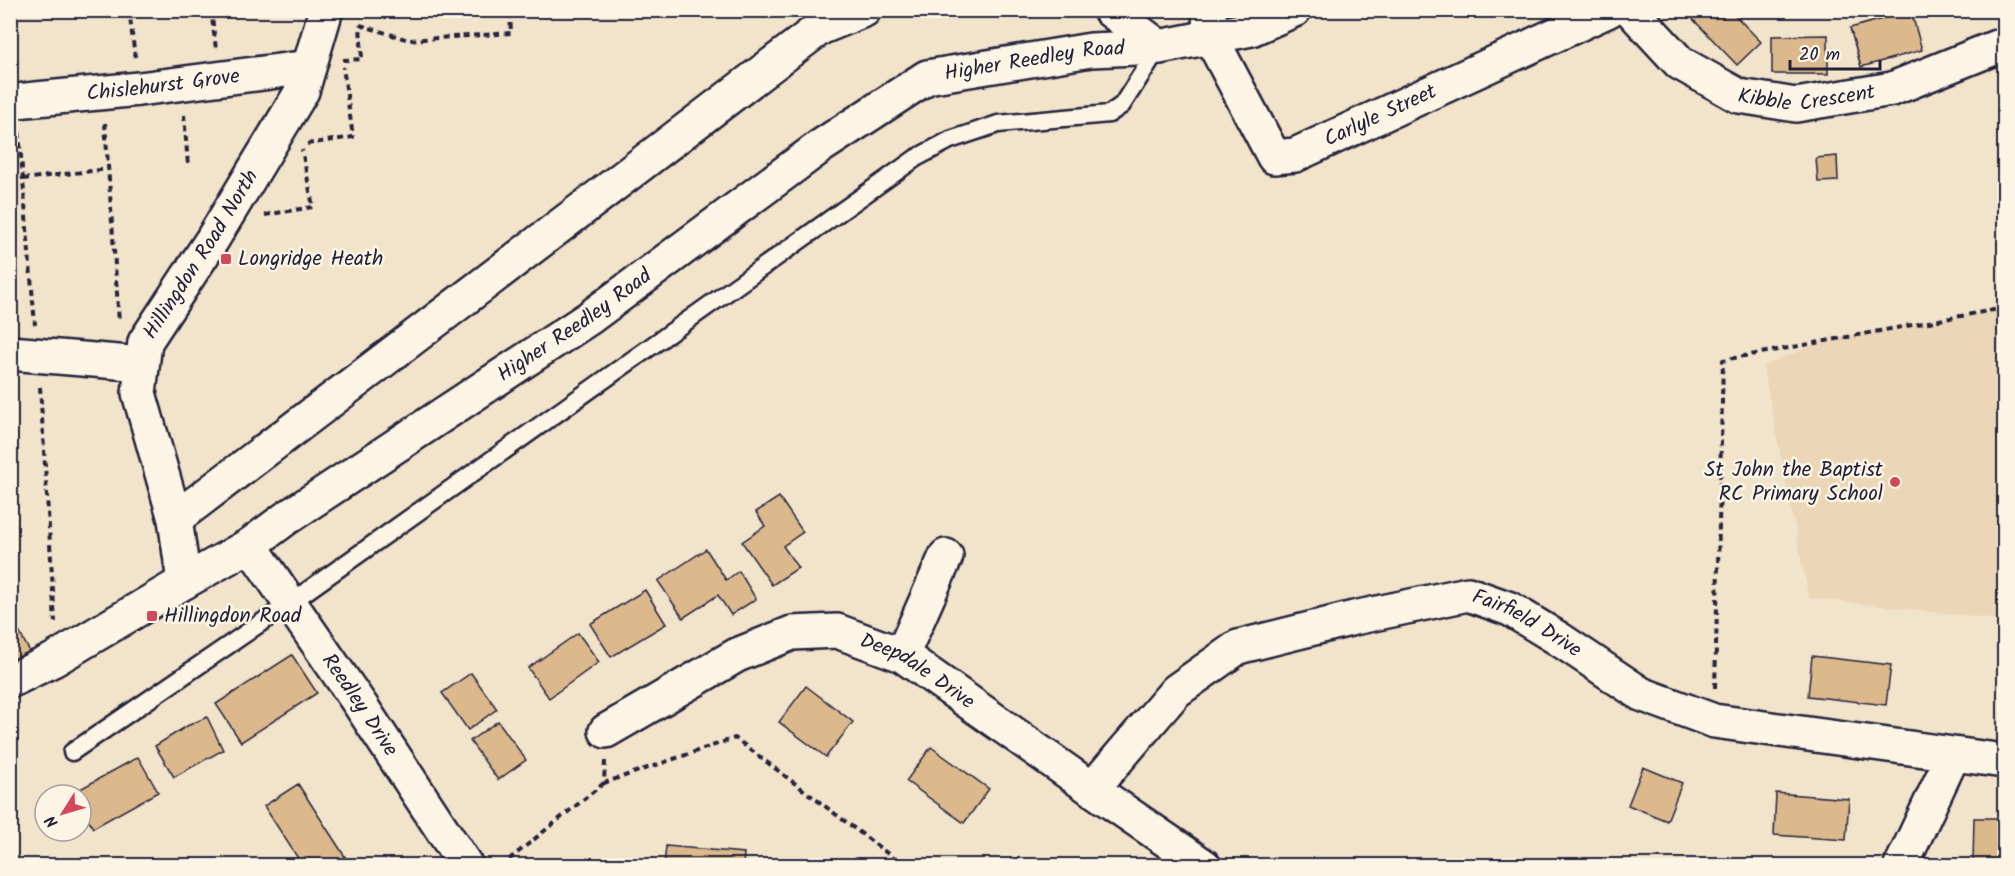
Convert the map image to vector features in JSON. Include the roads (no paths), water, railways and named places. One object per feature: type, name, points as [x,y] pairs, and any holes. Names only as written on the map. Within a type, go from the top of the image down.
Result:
[{"type":"street","points":[[175,519],[820,28],[864,10]]},
{"type":"street","name":"Higher Reedley Road","points":[[1110,10],[1159,47]]},
{"type":"street","name":"Higher Reedley Road","points":[[10,681],[53,660],[183,582],[250,545],[285,519],[588,318],[821,146],[927,77],[1091,50],[1159,47],[1209,23],[1251,29],[1294,10]]},
{"type":"street","name":"Carlyle Street","points":[[1209,23],[1274,157],[1295,155],[1609,10]]},
{"type":"street","name":"Kibble Crescent","points":[[1631,10],[1680,63],[1739,96],[1796,105],[1892,89],[2004,44]]},
{"type":"street","name":"Hillingdon Road North","points":[[183,582],[175,519],[132,363],[223,222],[302,91],[326,12]]},
{"type":"street","name":"Chislehurst Grove","points":[[16,101],[139,89],[309,67]]},
{"type":"street","points":[[10,353],[132,363]]},
{"type":"street","name":"Reedley Drive","points":[[250,545],[361,706],[466,866]]},
{"type":"street","points":[[902,655],[946,556]]},
{"type":"street","name":"Fairfield Drive","points":[[1092,789],[1176,691],[1238,646],[1353,618],[1468,594],[1510,609],[1641,694],[1714,721],[2004,761]]},
{"type":"street","name":"Deepdale Drive","points":[[606,731],[737,655],[792,633],[837,631],[902,655],[1204,866]]},
{"type":"street","points":[[1901,866],[1953,755]]},
{"type":"lane","points":[[72,752],[290,603],[916,158],[950,140],[998,124],[1109,114],[1122,105],[1159,47]]},
{"type":"place","name":"Longridge Heath","points":[[226,259]]},
{"type":"place","name":"St John the Baptist RC Primary School","points":[[1895,482]]},
{"type":"place","name":"Hillingdon Road","points":[[152,616]]}]
